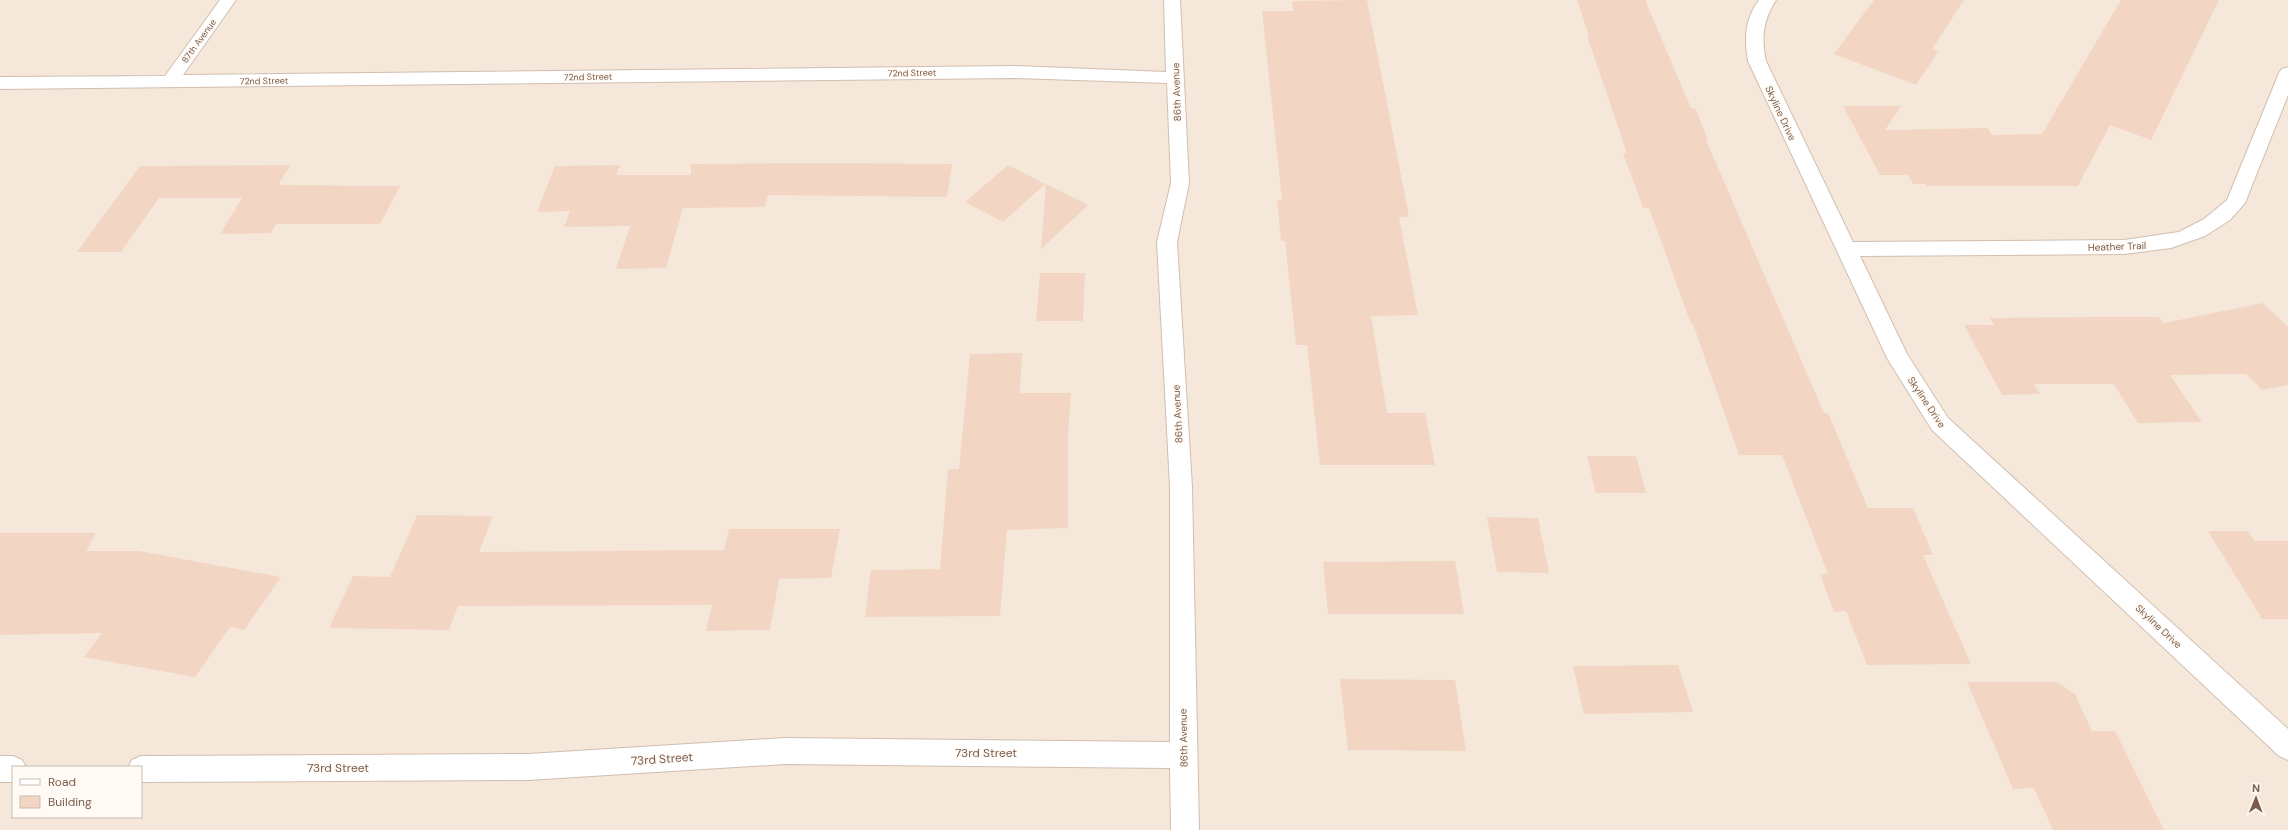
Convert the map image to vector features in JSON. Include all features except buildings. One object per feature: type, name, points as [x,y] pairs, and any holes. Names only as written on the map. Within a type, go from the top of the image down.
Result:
[{"type":"street","name":"87th Avenue","points":[[169,82],[228,0]]},
{"type":"street","name":"86th Avenue","points":[[1172,0],[1180,183],[1167,242],[1181,487],[1183,755],[1186,830]]},
{"type":"street","name":"Skyline Drive","points":[[1768,0],[1763,6],[1754,27],[1753,46],[1757,61],[1898,358],[1940,424],[2287,744]]},
{"type":"street","name":"72nd Street","points":[[0,83],[1014,72],[1176,78]]},
{"type":"street","name":"Heather Trail","points":[[1845,249],[2124,247],[2148,245],[2184,238],[2206,228],[2222,218],[2235,203],[2288,73]]},
{"type":"street","name":"73rd Street","points":[[142,769],[528,767],[785,752],[1183,755]]},
{"type":"street","points":[[0,769],[12,769]]},
{"type":"shaded area","points":[[0,0],[2288,0],[2288,830],[0,830]]}]
